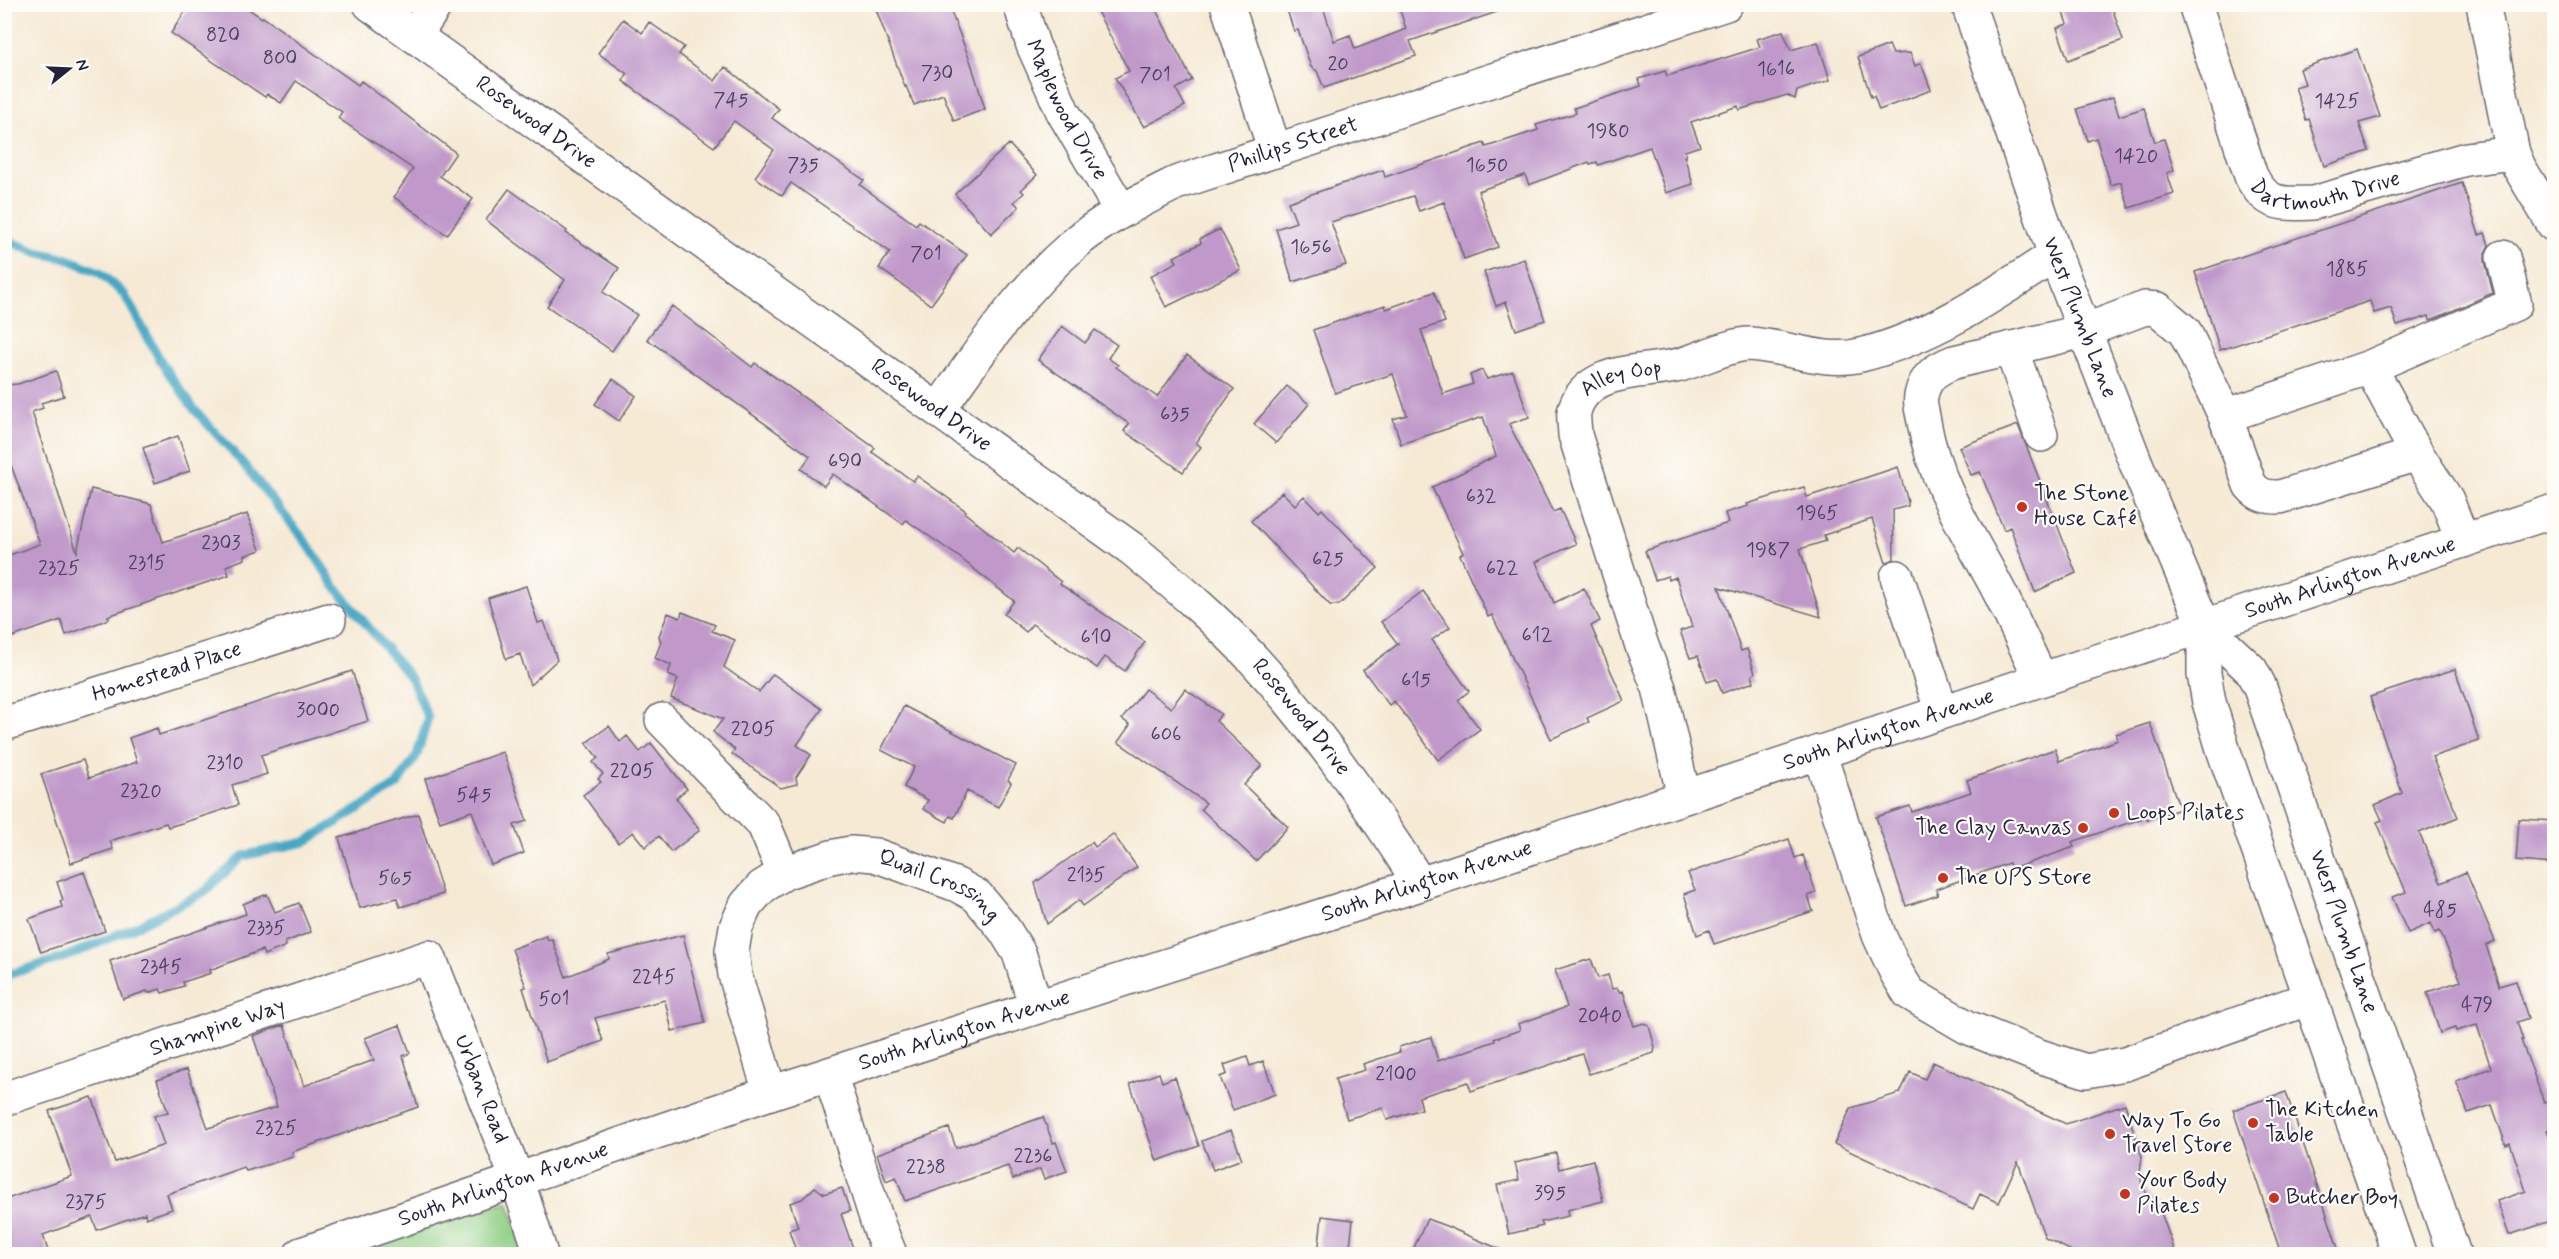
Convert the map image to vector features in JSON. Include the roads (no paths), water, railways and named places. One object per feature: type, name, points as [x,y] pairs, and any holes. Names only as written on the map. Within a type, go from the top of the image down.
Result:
[{"type":"street","name":"Rosewood Drive","points":[[370,4],[1132,549],[1206,612],[1253,659],[1310,724],[1362,795],[1420,884]]},
{"type":"street","points":[[415,36],[436,4]]},
{"type":"street","name":"Maplewood Drive","points":[[1020,4],[1033,45],[1063,112],[1121,211]]},
{"type":"street","points":[[1227,4],[1275,151]]},
{"type":"street","name":"Phillips Street","points":[[939,409],[1033,283],[1072,245],[1121,211],[1176,183],[1726,4]]},
{"type":"street","name":"West Plumb Lane","points":[[1968,4],[2055,255],[2204,626],[2204,674],[2209,702],[2399,1254]]},
{"type":"street","name":"Dartmouth Drive","points":[[2196,4],[2251,176],[2260,193],[2273,201],[2288,204],[2313,203],[2466,159],[2513,153]]},
{"type":"street","points":[[2483,4],[2513,153],[2518,167],[2554,225]]},
{"type":"street","name":"Alley Oop","points":[[1684,797],[1659,688],[1642,646],[1575,435],[1574,413],[1581,396],[1598,381],[1620,374],[1674,366],[1747,344],[1846,358],[1864,354],[1953,320],[2055,255]]},
{"type":"street","points":[[2225,416],[2370,367],[2515,304],[2503,257]]},
{"type":"street","points":[[2041,679],[2001,596],[1960,521],[1935,463],[1925,429],[1920,398],[1927,379],[1936,369],[1954,362],[2084,330],[2145,308],[2158,309],[2185,332],[2225,416],[2250,485],[2257,493],[2267,497],[2280,497],[2417,454]]},
{"type":"street","points":[[2011,348],[2042,435]]},
{"type":"street","points":[[2370,367],[2417,454],[2431,472],[2446,500],[2463,541]]},
{"type":"street","name":"South Arlington Avenue","points":[[301,1254],[770,1093],[1420,884],[2554,511]]},
{"type":"street","points":[[1897,578],[1942,712]]},
{"type":"street","name":"Homestead Place","points":[[4,723],[329,620]]},
{"type":"street","name":"West Plumb Lane","points":[[2204,626],[2251,670],[2259,685],[2454,1254]]},
{"type":"street","points":[[662,720],[764,825],[784,873]]},
{"type":"street","points":[[1819,752],[1879,935],[1896,972],[1909,993],[1967,1027],[2039,1056],[2086,1071],[2125,1064],[2310,998]]},
{"type":"street","name":"Quail Crossing","points":[[770,1093],[735,975],[732,951],[735,927],[746,905],[762,887],[784,873],[831,857],[851,853],[875,855],[957,885],[977,897],[1004,929],[1019,953],[1036,1007]]},
{"type":"street","name":"Shampine Way","points":[[4,1099],[429,957]]},
{"type":"street","name":"Urban Road","points":[[429,957],[516,1179],[541,1254]]},
{"type":"street","points":[[830,1074],[878,1224],[890,1254]]},
{"type":"waterway","points":[[4,239],[36,252],[68,259],[99,272],[124,294],[163,365],[194,409],[241,461],[309,546],[334,585],[412,680],[428,718],[417,755],[397,785],[305,842],[243,856],[204,892],[135,927],[68,956],[4,976]]},
{"type":"place","name":"The Stone House Café","points":[[2022,507]]},
{"type":"place","name":"Loops Pilates","points":[[2114,813]]},
{"type":"place","name":"The Clay Canvas","points":[[2083,828]]},
{"type":"place","name":"The UPS Store","points":[[1943,878]]},
{"type":"place","name":"The Kitchen Table","points":[[2253,1123]]},
{"type":"place","name":"Way To Go Travel Store","points":[[2110,1134]]},
{"type":"place","name":"Your Body Pilates","points":[[2125,1194]]},
{"type":"place","name":"Butcher Boy","points":[[2274,1198]]}]
